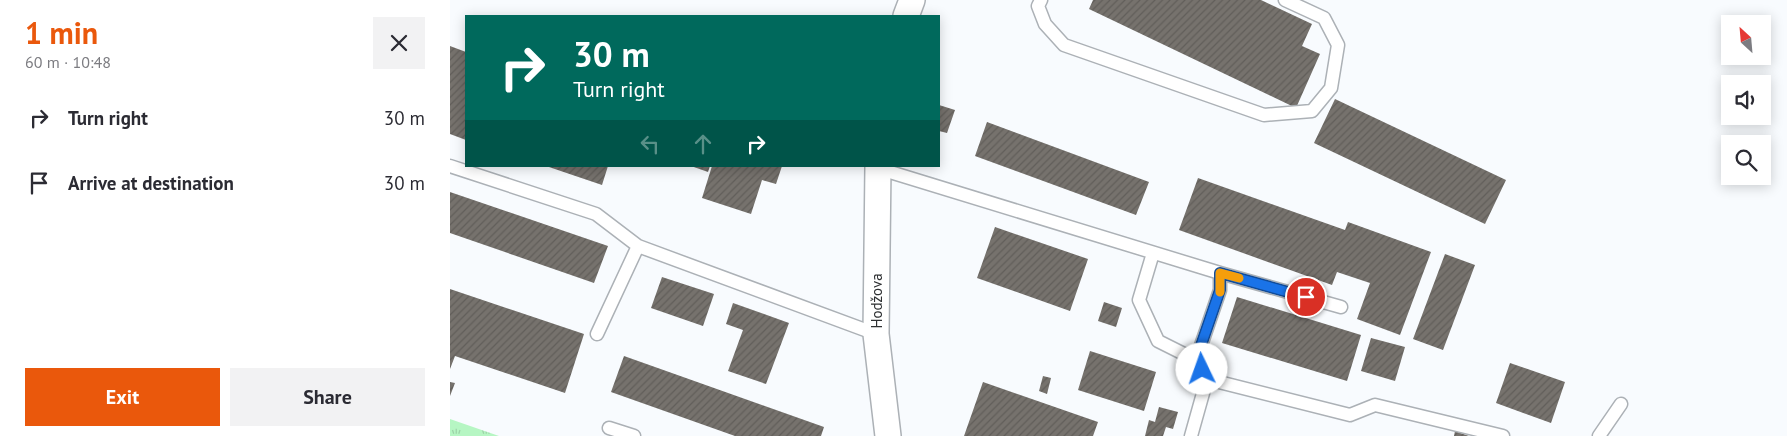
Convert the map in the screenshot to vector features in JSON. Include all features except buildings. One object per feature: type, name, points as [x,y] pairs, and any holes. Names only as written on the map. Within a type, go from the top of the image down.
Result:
[{"type":"street","points":[[906,15],[912,0]]},
{"type":"street","name":"Hodžova","points":[[878,167],[876,334],[888,436]]},
{"type":"lane","points":[[1041,0],[1038,6],[1045,24],[1064,46],[1264,115],[1312,111],[1331,88],[1338,45],[1324,18],[1285,0]]},
{"type":"lane","points":[[450,166],[596,214],[638,246],[876,334]]},
{"type":"lane","points":[[878,167],[1220,273],[1341,307]]},
{"type":"lane","points":[[597,334],[638,246]]},
{"type":"lane","points":[[1153,252],[1139,300],[1158,341],[1196,360],[1208,379],[1350,415],[1375,404],[1503,436]]},
{"type":"lane","points":[[1196,360],[1220,290],[1220,273]]},
{"type":"lane","points":[[1191,436],[1208,379]]},
{"type":"lane","points":[[1599,436],[1621,404]]},
{"type":"lane","points":[[609,428],[634,436]]},
{"type":"green space","points":[[450,419],[499,436],[450,436]]},
{"type":"slow traffic","points":[[1220,292],[1220,273],[1239,278]]},
{"type":"route","points":[[1202,369],[1196,360],[1220,290],[1220,273],[1306,297]]}]
